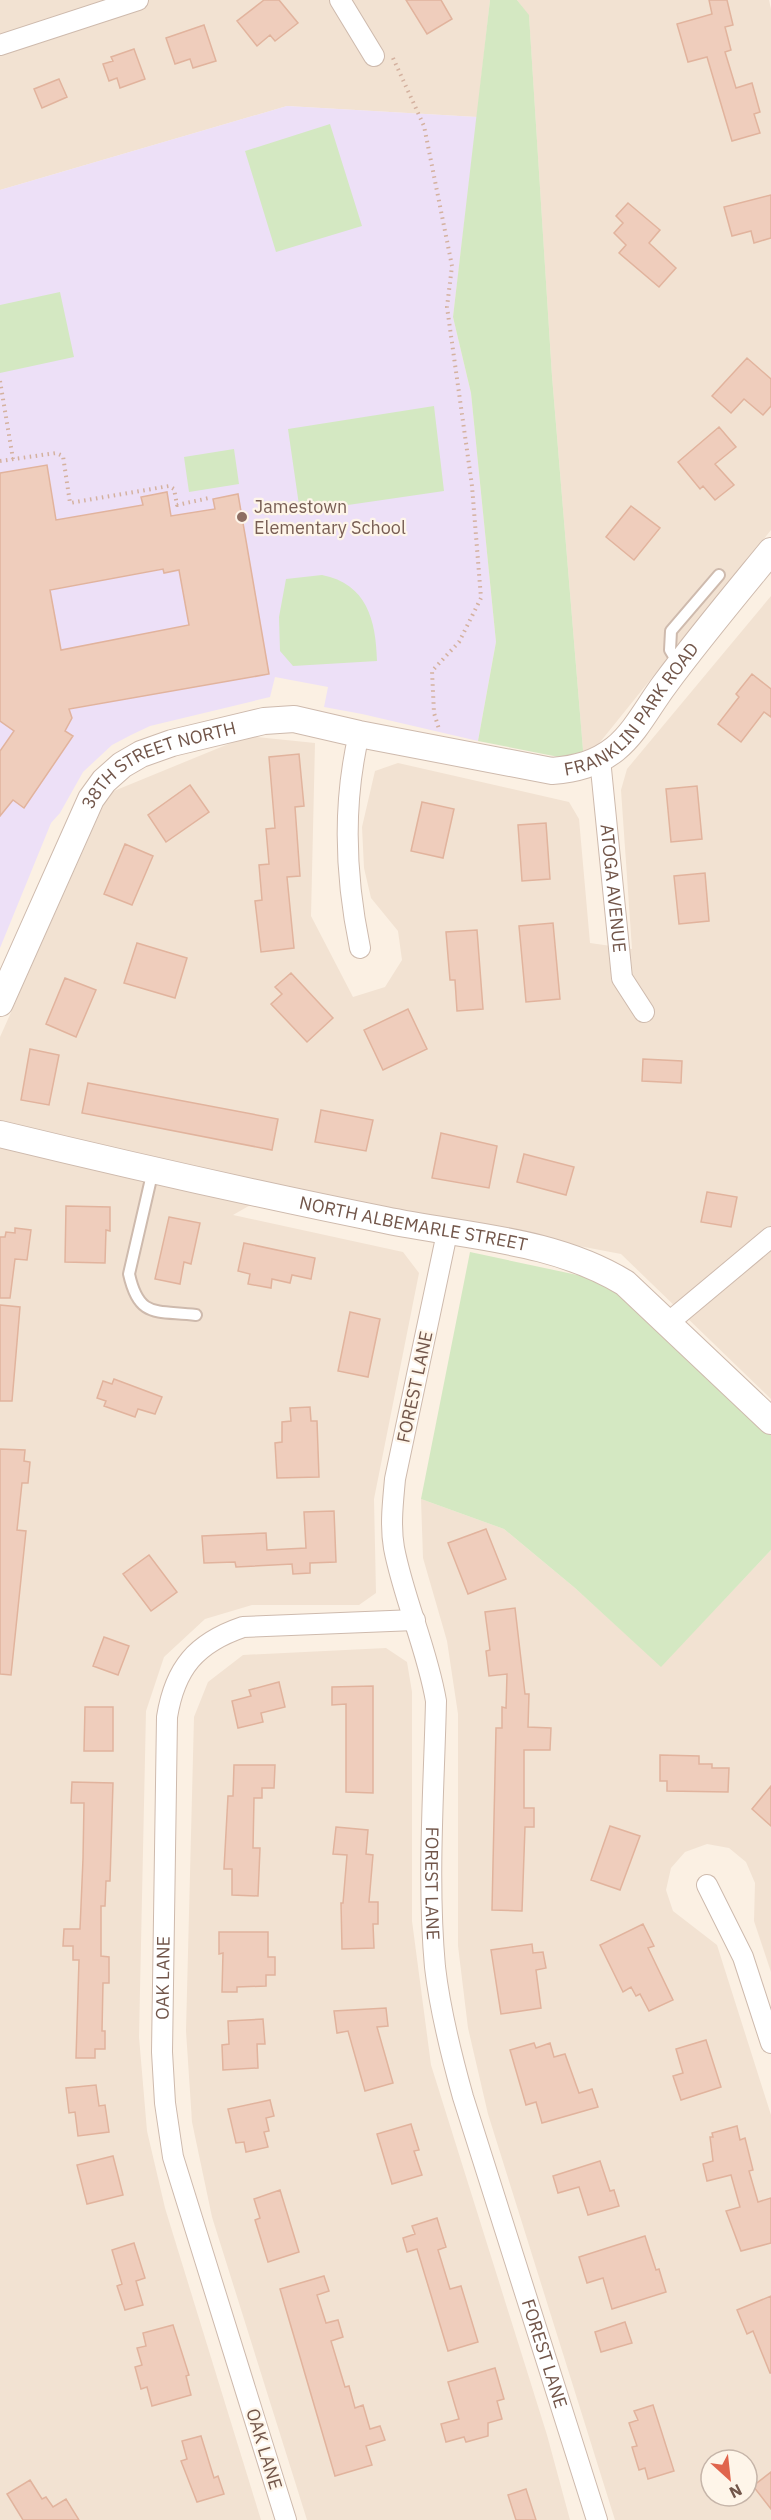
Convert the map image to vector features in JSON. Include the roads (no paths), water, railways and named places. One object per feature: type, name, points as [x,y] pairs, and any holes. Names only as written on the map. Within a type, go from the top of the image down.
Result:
[{"type":"street","points":[[0,45],[138,0]]},
{"type":"street","points":[[340,0],[383,55]]},
{"type":"street","name":"FRANKLIN PARK ROAD","points":[[445,750],[552,771],[573,769],[600,759],[616,748],[632,732],[679,665],[771,551]]},
{"type":"street","name":"38TH STREET NORTH","points":[[0,1003],[91,799],[104,781],[122,765],[172,743],[264,721],[294,719],[445,750]]},
{"type":"street","points":[[359,734],[349,775],[346,802],[349,879],[360,948]]},
{"type":"street","name":"ATOGA AVENUE","points":[[600,759],[622,978],[644,1012]]},
{"type":"street","name":"NORTH ALBEMARLE STREET","points":[[0,1134],[153,1170],[447,1233],[488,1237],[570,1255],[625,1283],[771,1421]]},
{"type":"street","name":"FOREST LANE","points":[[447,1233],[395,1479],[391,1518],[394,1548],[431,1668],[436,1701],[432,1909],[435,1968],[447,2038],[463,2097],[597,2520]]},
{"type":"street","points":[[668,1323],[771,1237]]},
{"type":"street","name":"OAK LANE","points":[[286,2520],[173,2157],[165,2103],[162,2052],[167,1717],[171,1693],[179,1674],[206,1643],[223,1634],[243,1627],[415,1620]]},
{"type":"street","points":[[707,1885],[742,1957],[771,2043]]},
{"type":"lane","points":[[679,665],[670,650],[671,632],[719,575]]},
{"type":"lane","points":[[153,1170],[129,1274],[133,1290],[138,1302],[148,1309],[196,1315]]},
{"type":"place","name":"Jamestown Elementary School","points":[[242,517]]}]
